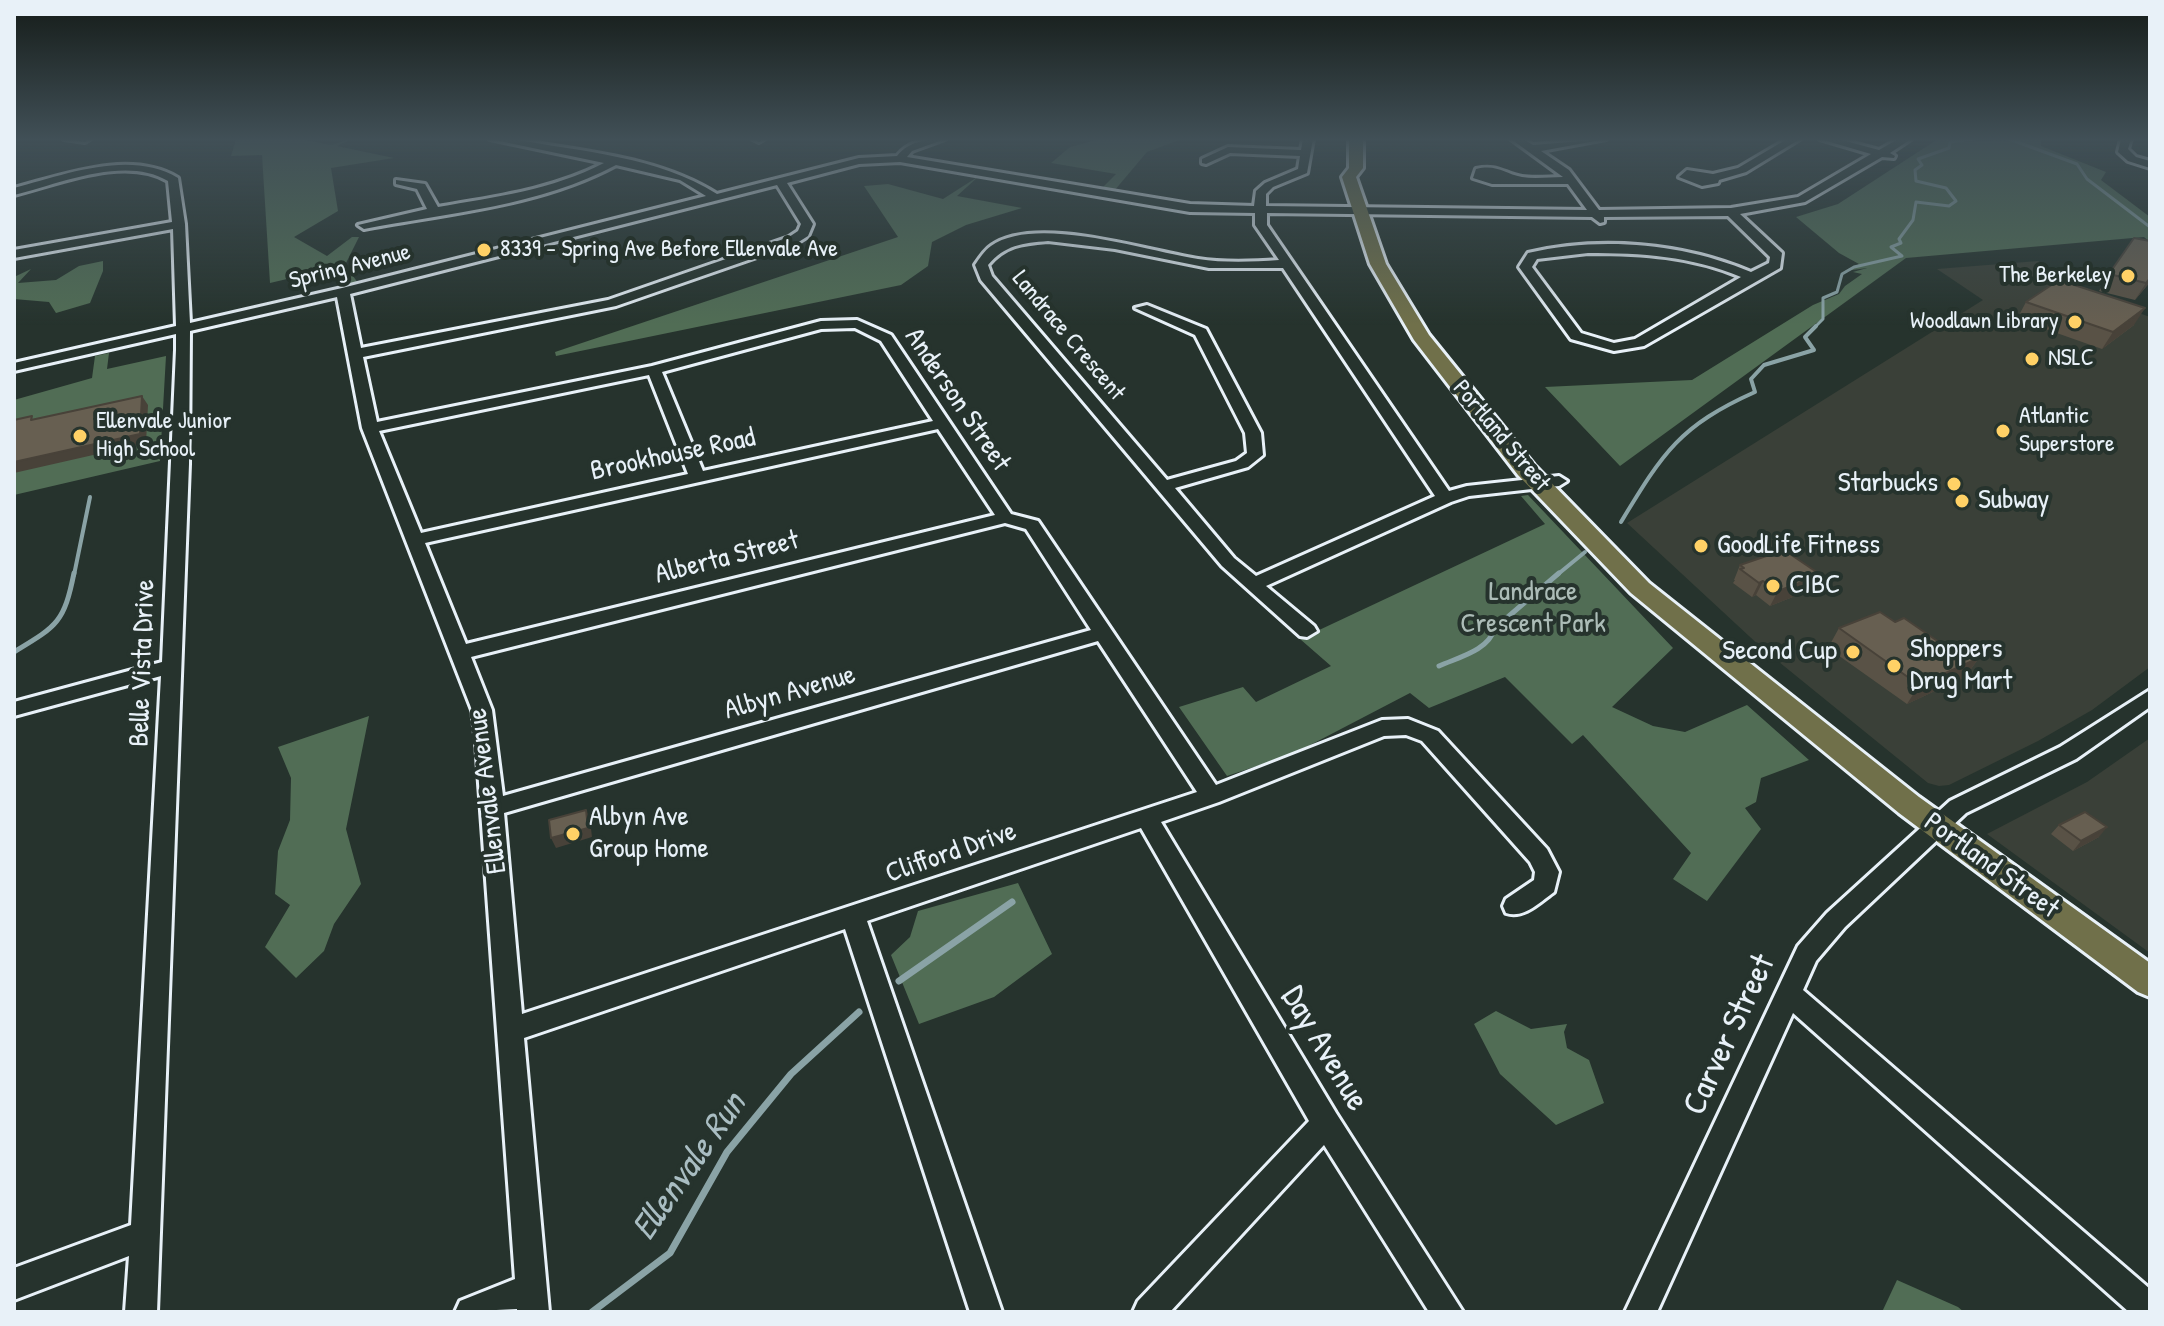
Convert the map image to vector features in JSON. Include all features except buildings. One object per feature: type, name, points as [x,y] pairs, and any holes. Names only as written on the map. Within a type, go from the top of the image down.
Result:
[{"type":"main road","name":"Portland Street","points":[[1361,201],[1440,335],[1475,384],[1549,482],[1640,588],[1678,622],[1726,654],[1802,720],[1937,826],[2150,982]]},
{"type":"street","name":"Belle Vista Drive","points":[[141,1312],[171,735],[185,327],[176,201]]},
{"type":"street","points":[[429,201],[434,211]]},
{"type":"street","points":[[364,225],[489,201]]},
{"type":"street","name":"Spring Avenue","points":[[14,367],[343,292],[694,201]]},
{"type":"street","points":[[355,354],[611,303],[785,244],[804,233],[807,224],[792,201]]},
{"type":"street","name":"Spring Avenue","points":[[1135,201],[1259,210],[1509,214],[1518,217],[1785,213],[1822,201]]},
{"type":"street","points":[[1261,201],[1259,210],[1265,234],[1445,498]]},
{"type":"street","points":[[1587,201],[1598,216]]},
{"type":"street","points":[[1735,215],[1777,256],[1775,265],[1639,343],[1614,347],[1576,336],[1525,265],[1533,256],[1547,252],[1660,252],[1702,258],[1751,277]]},
{"type":"street","points":[[14,254],[179,224]]},
{"type":"street","name":"Landrace Crescent","points":[[1284,264],[1241,267],[1197,263],[1053,237],[1009,241],[984,257],[981,265],[986,277],[1228,562],[1307,631]]},
{"type":"street","name":"Ellenvale Avenue","points":[[343,292],[370,428],[462,652],[482,710],[493,807],[532,1300]]},
{"type":"street","points":[[1142,308],[1201,332],[1253,433],[1257,447],[1255,455],[1242,464],[1165,486]]},
{"type":"street","name":"Anderson Street","points":[[370,428],[654,370],[806,328],[857,324],[886,338],[1005,518],[1032,525],[1211,796]]},
{"type":"street","points":[[654,370],[697,476]]},
{"type":"street","name":"Brookhouse Road","points":[[414,540],[943,423]]},
{"type":"street","points":[[1254,584],[1445,498],[1467,491],[1549,482]]},
{"type":"street","name":"Alberta Street","points":[[462,652],[1005,518]]},
{"type":"street","name":"Albyn Avenue","points":[[493,807],[1103,633]]},
{"type":"street","points":[[14,709],[172,666]]},
{"type":"street","name":"Carver Street","points":[[1641,1312],[1788,993],[1807,954],[1826,931],[1958,807],[2095,738],[2150,697]]},
{"type":"street","name":"Clifford Drive","points":[[511,1030],[854,918],[1211,796],[1382,728],[1408,727],[1430,736],[1455,759],[1543,863],[1546,885],[1515,906]]},
{"type":"street","name":"Day Avenue","points":[[1147,818],[1326,1123],[1447,1312]]},
{"type":"street","points":[[854,918],[986,1312]]},
{"type":"street","points":[[1788,993],[2150,1310]]},
{"type":"street","points":[[1149,1312],[1326,1123]]},
{"type":"street","points":[[14,1284],[145,1235]]},
{"type":"street","points":[[471,1312],[532,1300]]},
{"type":"shaded area","points":[[2038,261],[2072,289],[2150,317],[2150,667],[2092,710],[2038,741],[1949,785],[1939,786],[1928,783],[1763,649],[1627,523],[1983,300],[1937,269]]},
{"type":"shaded area","points":[[2150,738],[2150,953],[1987,834],[2087,782]]},
{"type":"green space","points":[[265,201],[336,201],[338,211],[294,237],[327,256],[352,237],[359,237],[345,265],[358,283],[350,285],[338,267],[270,283]]},
{"type":"green space","points":[[874,201],[983,201],[1022,208],[966,225],[932,242],[928,266],[901,285],[556,356],[555,352],[898,237]]},
{"type":"green space","points":[[1843,201],[2129,201],[2150,217],[2150,225],[2118,202],[2150,228],[2150,242],[2144,237],[1906,258],[1620,466],[1545,387],[1692,380],[1813,305],[1839,294],[1862,274],[1853,272],[1867,268],[1845,271],[1859,264],[1839,253],[1796,217]]},
{"type":"green space","points":[[103,261],[103,271],[90,303],[56,313],[49,302],[14,299],[14,277],[31,269],[18,283],[56,280],[79,266]]},
{"type":"green space","points":[[109,353],[107,369],[166,356],[160,461],[14,495],[14,400],[92,378],[95,356]]},
{"type":"green space","name":"Landrace Crescent Park","points":[[1528,495],[1673,648],[1612,707],[1653,726],[1685,732],[1747,705],[1809,760],[1761,778],[1756,802],[1745,808],[1761,829],[1707,901],[1673,879],[1691,853],[1583,735],[1572,744],[1505,677],[1429,708],[1410,693],[1293,754],[1227,776],[1179,707],[1243,687],[1256,702],[1331,666],[1300,639],[1545,524],[1521,496]]},
{"type":"green space","points":[[369,716],[346,829],[361,884],[334,924],[324,951],[296,978],[265,947],[290,905],[275,894],[278,851],[290,820],[291,778],[278,747]]},
{"type":"green space","points":[[1018,883],[1052,954],[994,997],[919,1024],[891,955],[910,937],[918,911]]},
{"type":"green space","points":[[1496,1011],[1531,1029],[1567,1024],[1564,1032],[1567,1048],[1589,1060],[1604,1103],[1556,1125],[1500,1074],[1474,1024]]},
{"type":"green space","points":[[1897,1280],[1958,1307],[1964,1312],[1882,1312]]},
{"type":"waterway","name":"Ellenvale Run","points":[[1621,522],[1649,477],[1690,430],[1755,392],[1751,379],[1764,365],[1814,350],[1805,337],[1823,319],[1823,298],[1837,292],[1842,274],[1854,267],[1902,256],[1891,247],[1901,243],[1899,239],[1913,220],[1916,202],[1949,206],[1956,201]]},
{"type":"waterway","points":[[2116,201],[2150,227]]},
{"type":"waterway","points":[[74,575],[90,497]]},
{"type":"waterway","name":"Ellenvale Run","points":[[1557,575],[1585,552]]},
{"type":"waterway","points":[[14,652],[56,622],[66,603],[74,573]]},
{"type":"waterway","name":"Ellenvale Run","points":[[1439,666],[1479,648],[1495,628],[1559,573]]},
{"type":"waterway","name":"Ellenvale Run","points":[[899,981],[1012,902]]},
{"type":"waterway","name":"Ellenvale Run","points":[[592,1312],[670,1253],[727,1152],[791,1074],[859,1012]]},
{"type":"place","name":"8339 - Spring Ave Before Ellenvale Ave","points":[[484,250]]},
{"type":"place","name":"The Berkeley","points":[[2128,276]]},
{"type":"place","name":"Woodlawn Library","points":[[2075,322]]},
{"type":"place","name":"NSLC","points":[[2032,359]]},
{"type":"place","name":"Atlantic Superstore","points":[[2003,431]]},
{"type":"place","name":"Ellenvale Junior High School","points":[[80,436]]},
{"type":"place","name":"Starbucks","points":[[1954,484]]},
{"type":"place","name":"Subway","points":[[1962,501]]},
{"type":"place","name":"GoodLife Fitness","points":[[1701,546]]},
{"type":"place","name":"CIBC","points":[[1773,586]]},
{"type":"place","name":"Second Cup","points":[[1853,652]]},
{"type":"place","name":"Shoppers Drug Mart","points":[[1894,666]]},
{"type":"place","name":"Albyn Ave Group Home","points":[[573,834]]}]
